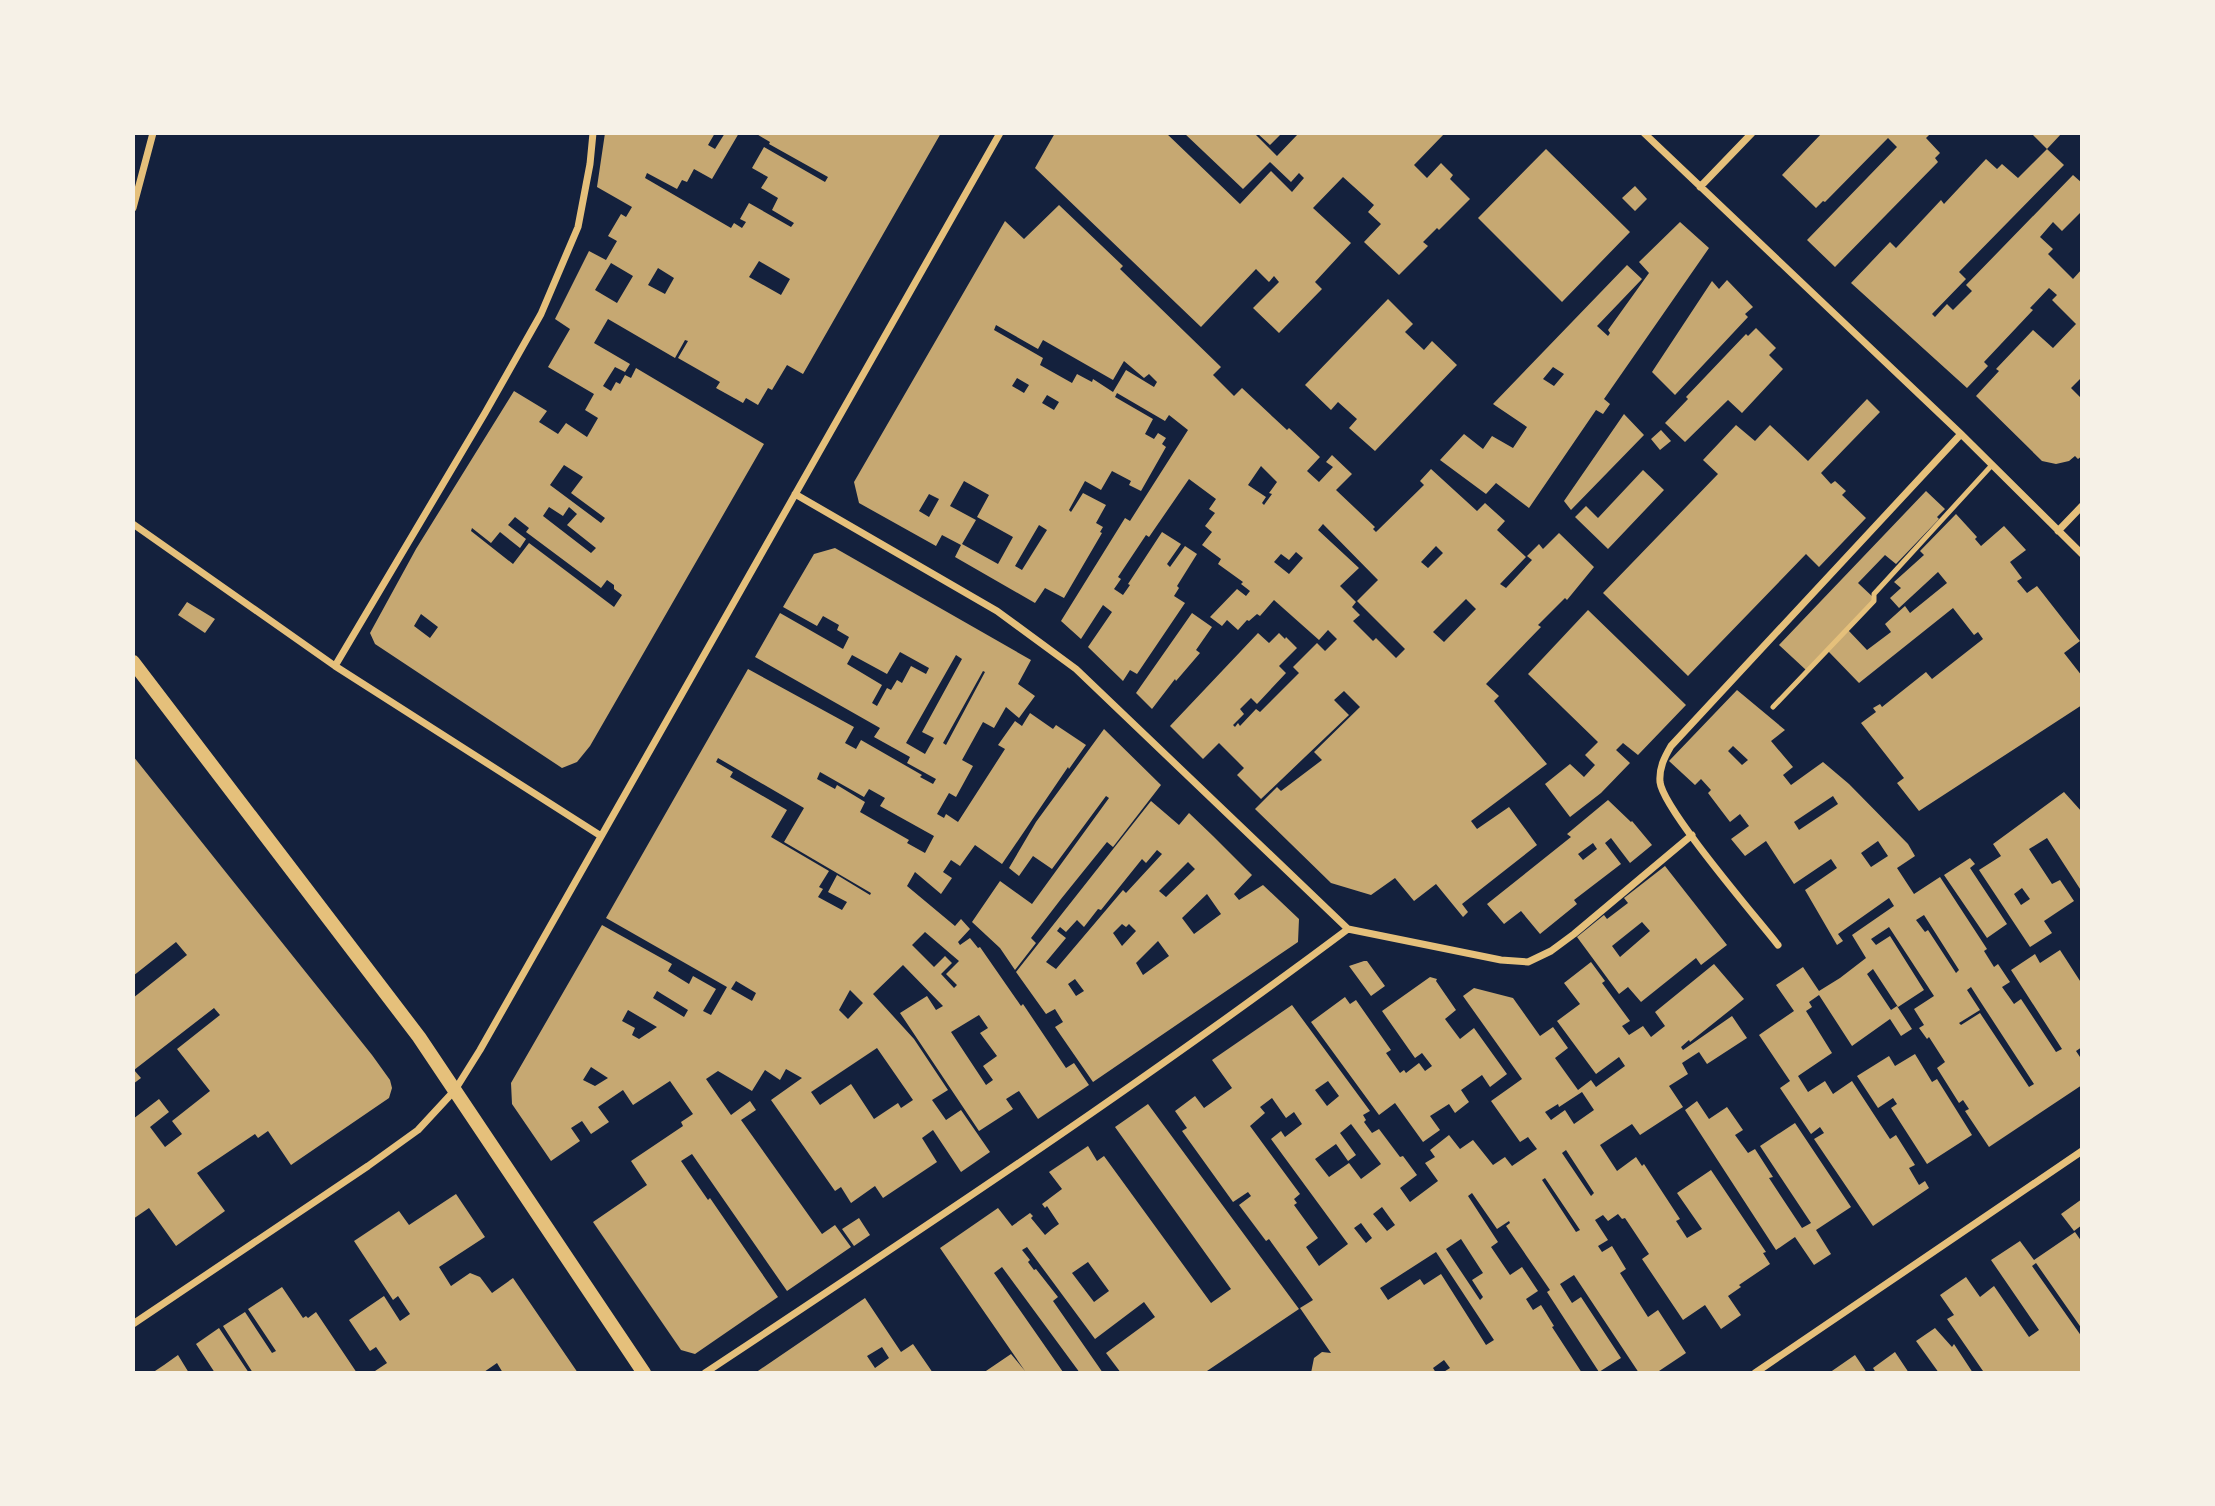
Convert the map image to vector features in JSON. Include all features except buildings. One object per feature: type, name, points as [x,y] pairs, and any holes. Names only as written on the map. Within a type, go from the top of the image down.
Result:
[{"type":"main road","points":[[133,662],[418,1037],[644,1373]]},
{"type":"street","points":[[133,208],[153,133]]},
{"type":"street","points":[[335,666],[541,314],[578,226],[593,133]]},
{"type":"street","points":[[133,1324],[407,1139],[455,1090],[1000,133]]},
{"type":"street","points":[[1644,133],[2082,554]]},
{"type":"street","points":[[1700,187],[1752,133]]},
{"type":"street","points":[[1778,945],[1665,797],[1660,783],[1662,763],[1671,746],[1961,435]]},
{"type":"street","points":[[795,494],[997,611],[1076,669],[1348,929],[1501,960],[1528,962],[1551,951],[1574,934],[1692,835]]},
{"type":"street","points":[[2058,531],[2082,506]]},
{"type":"street","points":[[133,524],[335,666],[601,836]]},
{"type":"street","points":[[705,1373],[1117,1095],[1348,929]]},
{"type":"street","points":[[1755,1373],[2082,1151]]},
{"type":"lane","points":[[1773,707],[1874,601],[1874,594],[1992,465]]}]
